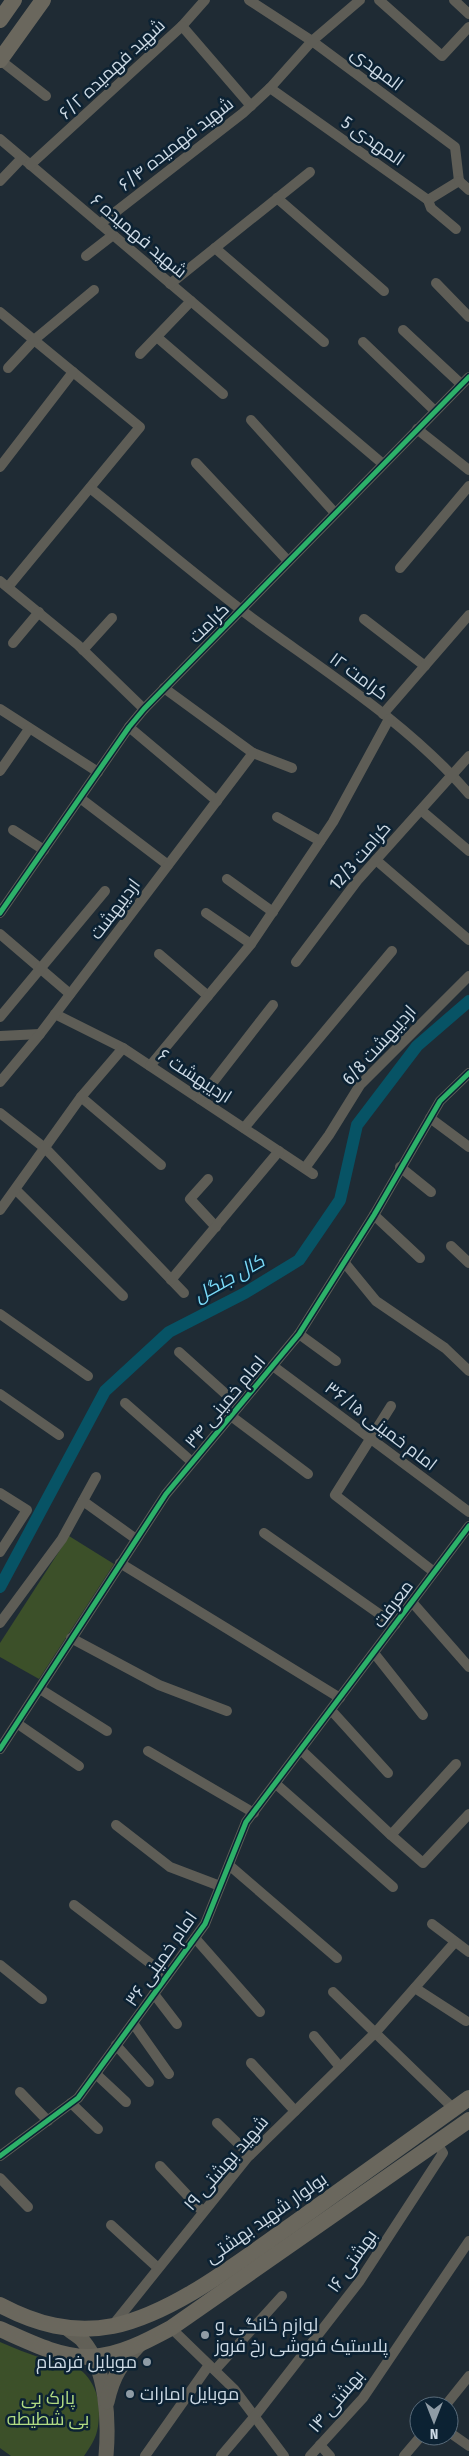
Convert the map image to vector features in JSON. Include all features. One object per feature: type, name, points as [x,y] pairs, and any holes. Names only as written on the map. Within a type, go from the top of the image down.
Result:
[{"type":"main road","points":[[0,20],[14,0]]},
{"type":"main road","points":[[0,60],[43,0]]},
{"type":"main road","name":"بولوار شهید بهشتی","points":[[0,2305],[43,2324],[68,2329],[113,2326],[159,2310],[215,2278],[469,2098]]},
{"type":"main road","name":"بولوار شهید بهشتی","points":[[92,2357],[140,2344],[171,2328],[468,2123]]},
{"type":"main road","points":[[407,2142],[418,2156]]},
{"type":"main road","points":[[0,2329],[41,2346],[68,2354],[92,2357]]},
{"type":"street","points":[[182,26],[205,0]]},
{"type":"street","name":"المهدی","points":[[249,0],[312,41],[455,147],[459,181]]},
{"type":"street","name":"شهید فهمیده ۶/۴","points":[[100,224],[251,106],[270,88],[312,41],[360,0]]},
{"type":"street","points":[[379,0],[442,56],[469,27]]},
{"type":"street","points":[[454,0],[469,14]]},
{"type":"street","name":"شهید فهمیده ۶/۲","points":[[30,165],[182,26],[251,106]]},
{"type":"street","points":[[0,60],[46,96]]},
{"type":"street","name":"المهدی 5","points":[[270,88],[428,200],[431,208],[456,229]]},
{"type":"street","name":"شهید فهمیده ۶","points":[[0,139],[383,464]]},
{"type":"street","points":[[0,181],[22,158]]},
{"type":"street","points":[[170,284],[310,172]]},
{"type":"street","points":[[428,200],[459,181],[469,190]]},
{"type":"street","points":[[277,198],[384,291]]},
{"type":"street","points":[[86,256],[113,235]]},
{"type":"street","points":[[215,248],[324,342]]},
{"type":"street","points":[[436,283],[469,317]]},
{"type":"street","points":[[8,368],[34,340],[94,290]]},
{"type":"street","points":[[140,354],[158,338],[191,301]]},
{"type":"street","points":[[0,312],[140,427],[78,502],[4,584],[81,648],[144,709]]},
{"type":"street","points":[[403,330],[465,381]]},
{"type":"street","points":[[158,338],[223,394]]},
{"type":"street","points":[[363,342],[435,411]]},
{"type":"street","points":[[0,467],[73,372]]},
{"type":"street","name":"کرامت","points":[[0,913],[129,727],[144,709],[465,381]]},
{"type":"street","points":[[252,420],[335,513]]},
{"type":"street","points":[[417,429],[469,470]]},
{"type":"street","points":[[196,463],[288,561]]},
{"type":"street","points":[[400,568],[469,486]]},
{"type":"street","name":"کرامت ۱۲","points":[[90,488],[242,610],[386,717],[453,775],[469,794]]},
{"type":"street","points":[[13,643],[38,612]]},
{"type":"street","points":[[150,1066],[252,944],[333,822],[386,717],[425,666],[469,615]]},
{"type":"street","points":[[81,648],[112,618]]},
{"type":"street","points":[[364,619],[425,666]]},
{"type":"street","points":[[164,688],[253,754],[292,768]]},
{"type":"street","points":[[0,709],[98,772]]},
{"type":"street","points":[[129,727],[217,801]]},
{"type":"street","points":[[0,771],[30,729]]},
{"type":"street","name":"اردیبهشت","points":[[0,1082],[40,1034],[253,754]]},
{"type":"street","name":"کرامت 12/3","points":[[296,962],[357,881],[469,756]]},
{"type":"street","points":[[80,798],[168,865]]},
{"type":"street","points":[[422,810],[469,851]]},
{"type":"street","points":[[277,817],[320,841]]},
{"type":"street","points":[[13,830],[44,850]]},
{"type":"street","points":[[376,860],[469,940]]},
{"type":"street","points":[[227,880],[273,912]]},
{"type":"street","points":[[0,1017],[105,892]]},
{"type":"street","points":[[206,913],[252,944]]},
{"type":"street","points":[[0,934],[70,994]]},
{"type":"street","points":[[244,1128],[392,952]]},
{"type":"street","points":[[159,954],[208,996]]},
{"type":"street","name":"اردیبهشت 6/8","points":[[309,1171],[360,1085],[469,976]]},
{"type":"street","points":[[200,1099],[273,1005]]},
{"type":"street","name":"اردیبهشت ۶","points":[[55,1014],[122,1048],[309,1171]]},
{"type":"street","points":[[0,1036],[40,1034]]},
{"type":"street","points":[[0,1210],[46,1149],[81,1097],[122,1048]]},
{"type":"street","name":"امام خمینی ۳۴","points":[[0,1749],[166,1494],[299,1334],[374,1215],[400,1167],[440,1101],[469,1072]]},
{"type":"street","points":[[81,1097],[161,1165]]},
{"type":"street","points":[[0,1113],[46,1149],[184,1293]]},
{"type":"street","points":[[430,1118],[469,1147]]},
{"type":"street","points":[[171,1280],[279,1151]]},
{"type":"street","points":[[400,1167],[431,1192]]},
{"type":"street","points":[[208,1179],[190,1199],[216,1227]]},
{"type":"street","points":[[16,1190],[123,1296]]},
{"type":"street","points":[[374,1215],[420,1258]]},
{"type":"street","points":[[451,1246],[469,1263]]},
{"type":"street","points":[[344,1262],[376,1301],[445,1348],[469,1371]]},
{"type":"street","points":[[0,1314],[88,1376]]},
{"type":"street","points":[[299,1334],[336,1360]]},
{"type":"street","points":[[179,1352],[239,1406]]},
{"type":"street","name":"امام خمینی ۳۶/۱۵","points":[[273,1366],[469,1512]]},
{"type":"street","points":[[0,1394],[58,1435]]},
{"type":"street","points":[[125,1403],[192,1462]]},
{"type":"street","points":[[390,1406],[335,1495],[434,1572]]},
{"type":"street","points":[[231,1416],[308,1474]]},
{"type":"street","points":[[0,1623],[62,1539],[96,1477]]},
{"type":"street","points":[[0,1493],[27,1510],[0,1552]]},
{"type":"street","points":[[83,1501],[136,1539]]},
{"type":"street","name":"معرفت","points":[[340,1698],[434,1572],[468,1530]]},
{"type":"street","points":[[264,1533],[395,1625]]},
{"type":"street","points":[[120,1563],[340,1698]]},
{"type":"street","points":[[412,1602],[469,1667]]},
{"type":"street","points":[[71,1638],[159,1685],[227,1711]]},
{"type":"street","points":[[374,1653],[423,1715]]},
{"type":"street","points":[[40,1688],[107,1731]]},
{"type":"street","name":"امام خمینی ۳۶","points":[[0,2156],[78,2098],[96,2074],[205,1924],[246,1822],[340,1698]]},
{"type":"street","points":[[331,1710],[388,1773]]},
{"type":"street","points":[[18,1724],[79,1766]]},
{"type":"street","points":[[301,1750],[423,1863],[469,1814]]},
{"type":"street","points":[[148,1751],[254,1813]]},
{"type":"street","points":[[391,1835],[456,1764]]},
{"type":"street","points":[[276,1784],[393,1887]]},
{"type":"street","points":[[116,1825],[170,1867],[220,1886]]},
{"type":"street","points":[[229,1865],[337,1958]]},
{"type":"street","points":[[74,1905],[167,1976]]},
{"type":"street","points":[[432,1924],[469,1952]]},
{"type":"street","points":[[195,1938],[260,2012]]},
{"type":"street","name":"شهید بهشتی ۱۹","points":[[113,2326],[250,2155],[375,2033],[455,1942]]},
{"type":"street","points":[[0,1965],[42,1999]]},
{"type":"street","points":[[415,1988],[466,2021]]},
{"type":"street","points":[[333,1992],[454,2109]]},
{"type":"street","points":[[154,1994],[177,2024]]},
{"type":"street","points":[[132,2023],[169,2074]]},
{"type":"street","points":[[314,2036],[340,2067]]},
{"type":"street","points":[[116,2045],[149,2082]]},
{"type":"street","points":[[251,2062],[295,2111]]},
{"type":"street","points":[[96,2074],[126,2102]]},
{"type":"street","points":[[20,2092],[48,2121]]},
{"type":"street","points":[[71,2103],[98,2129]]},
{"type":"street","points":[[216,2123],[250,2155]]},
{"type":"street","name":"بهشتی ۱۶","points":[[255,2416],[359,2282],[443,2153],[437,2143]]},
{"type":"street","points":[[160,2166],[203,2212]]},
{"type":"street","points":[[0,2178],[28,2207]]},
{"type":"street","points":[[111,2225],[158,2268]]},
{"type":"street","name":"بهشتی ۱۴","points":[[310,2456],[363,2398],[469,2241]]},
{"type":"street","points":[[145,2456],[212,2367],[282,2296]]},
{"type":"street","points":[[171,2328],[234,2389],[284,2456]]},
{"type":"street","points":[[68,2329],[83,2341],[92,2357],[100,2376],[106,2406]]},
{"type":"street","points":[[104,2452],[106,2406],[112,2380],[123,2361],[140,2344]]},
{"type":"street","points":[[453,2396],[469,2376]]},
{"type":"street","points":[[221,2456],[255,2416]]},
{"type":"street","points":[[320,2445],[330,2456]]},
{"type":"street","points":[[404,2456],[412,2446]]},
{"type":"green space","points":[[69,1536],[114,1564],[39,1679],[0,1657],[0,1643]]},
{"type":"green space","name":"پارک بی بی شطیطه","points":[[0,2342],[44,2359],[63,2362],[86,2375],[97,2395],[99,2410],[94,2440],[84,2456],[11,2456],[0,2448]]},
{"type":"waterway","name":"کال جنگل","points":[[0,1587],[105,1391],[169,1332],[245,1293],[299,1260],[340,1200],[357,1125],[417,1046],[469,1001]]},
{"type":"cycle path","points":[[0,913],[129,727],[144,709],[469,377]]},
{"type":"cycle path","points":[[0,1749],[166,1494],[299,1334],[374,1215],[440,1101],[469,1073]]},
{"type":"cycle path","points":[[0,2156],[78,2098],[205,1924],[246,1822],[469,1526]]},
{"type":"place","name":"لوازم خانگی و پلاستیک فروشی رخ فروز","points":[[205,2335]]},
{"type":"place","name":"موبایل فرهام","points":[[147,2362]]},
{"type":"place","name":"موبایل امارات","points":[[130,2394]]}]
